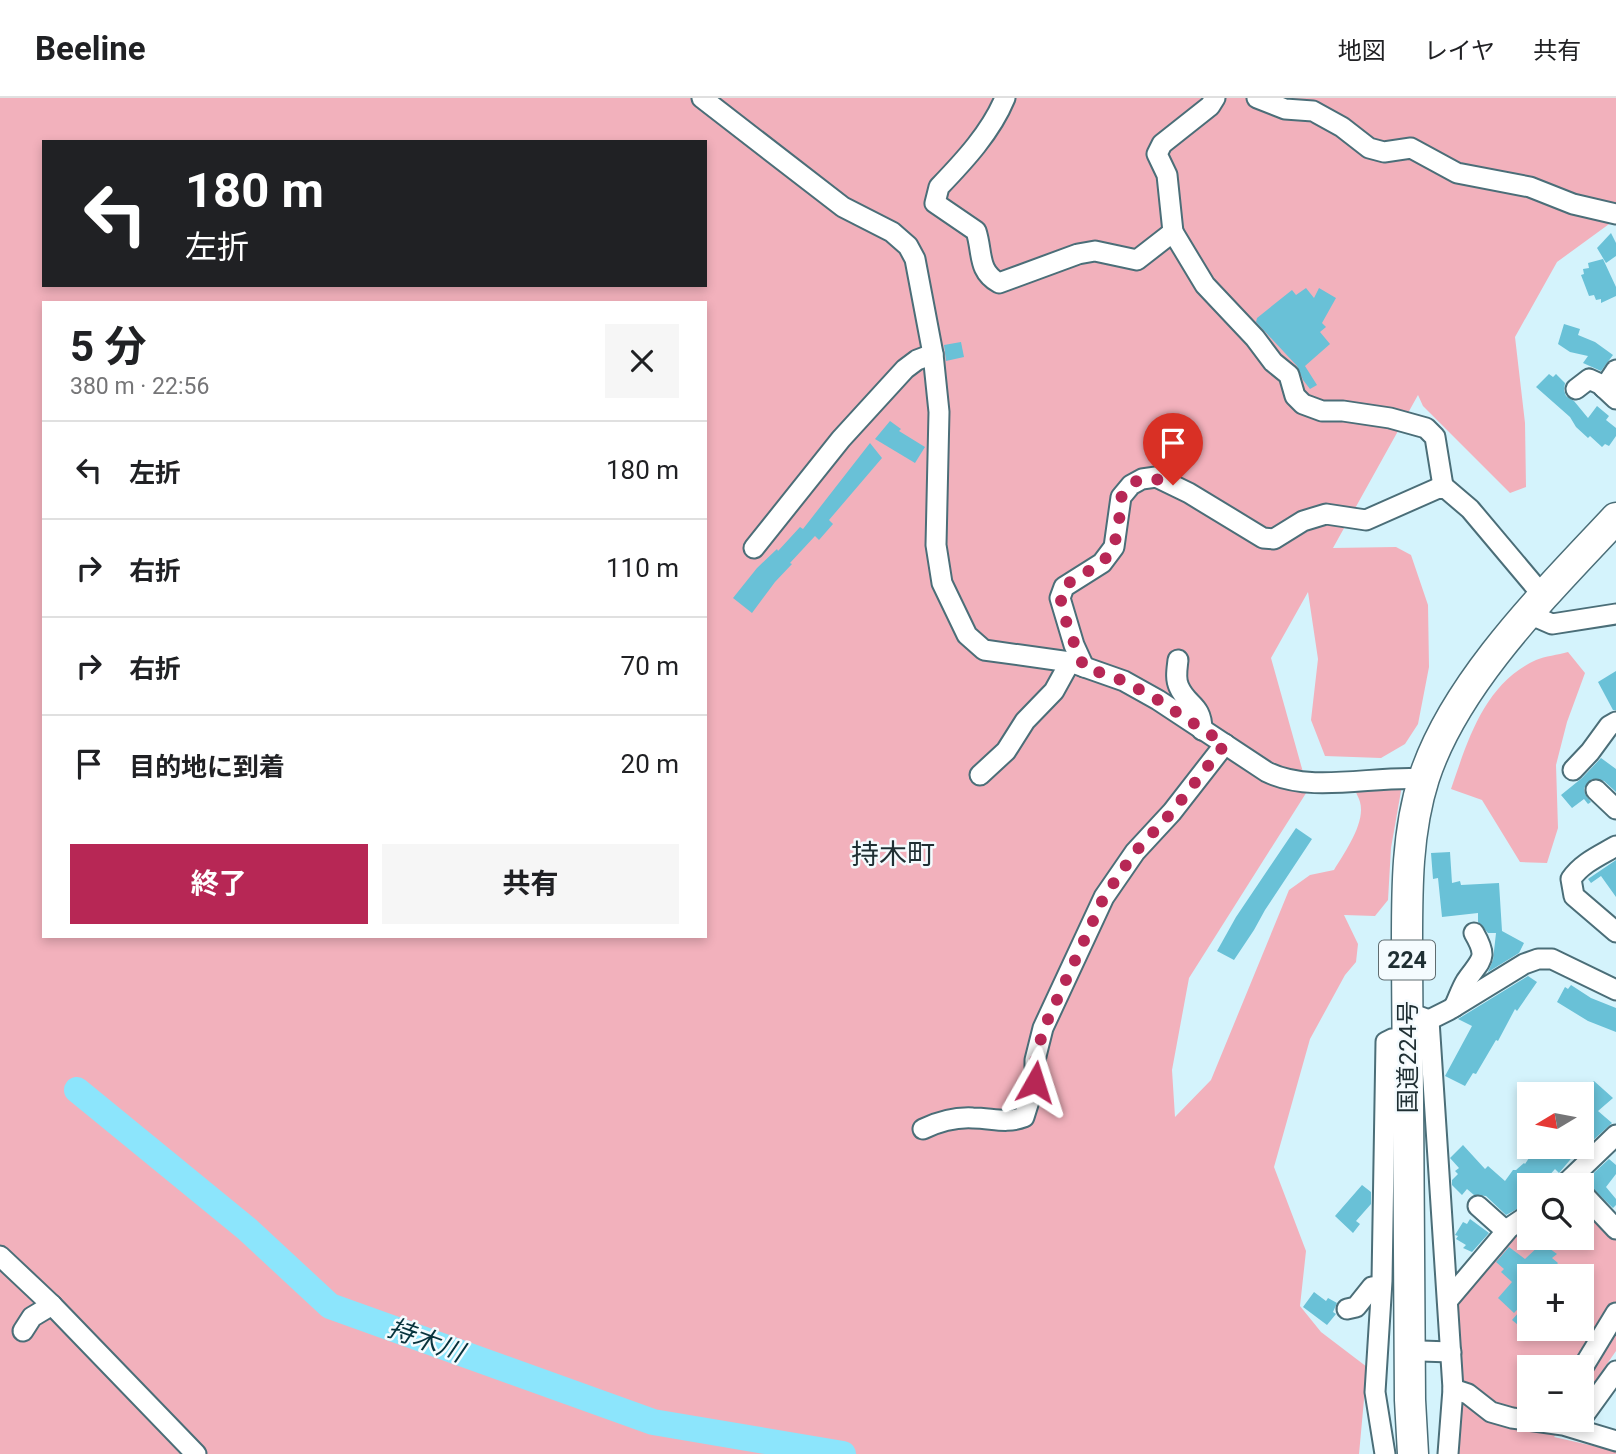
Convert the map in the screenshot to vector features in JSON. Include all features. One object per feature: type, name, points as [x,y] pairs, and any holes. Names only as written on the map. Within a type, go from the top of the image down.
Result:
[{"type":"highway","name":"国道224号","points":[[1413,1454],[1410,1400],[1415,1023],[1407,897],[1410,848],[1423,779],[1452,716],[1474,682],[1536,606],[1616,518]]},
{"type":"street","points":[[702,98],[843,207],[892,232],[908,246],[915,259],[933,354],[939,412],[936,545],[942,583],[967,635],[984,650],[1077,665],[1124,681],[1283,780],[1309,782],[1403,777],[1423,779]]},
{"type":"street","points":[[1005,98],[999,115],[939,187],[935,196],[935,203],[976,231],[981,260],[989,277],[999,283],[1078,254],[1095,251],[1137,260],[1174,232]]},
{"type":"street","points":[[1215,98],[1210,106],[1162,144],[1157,154],[1167,175],[1174,232],[1205,285],[1255,338],[1273,362],[1289,375],[1295,396],[1303,404],[1322,411],[1343,411],[1390,418],[1426,428],[1435,437],[1443,486],[1470,509],[1536,606],[1552,624],[1616,614]]},
{"type":"street","points":[[1257,98],[1285,109],[1313,111],[1342,127],[1369,148],[1384,152],[1410,148],[1457,173],[1531,187],[1573,204],[1616,214]]},
{"type":"street","points":[[754,548],[841,439],[905,369],[917,360],[933,354]]},
{"type":"street","points":[[1576,389],[1589,379],[1610,393],[1616,370]]},
{"type":"street","points":[[1077,665],[1060,598],[1064,587],[1102,563],[1114,547],[1121,497],[1131,485],[1142,479],[1156,477],[1189,493],[1264,538],[1274,539],[1303,521],[1326,514],[1366,520],[1443,486]]},
{"type":"street","points":[[1178,660],[1179,688],[1196,707],[1202,718],[1202,730]]},
{"type":"street","points":[[980,775],[1006,751],[1026,721],[1077,665]]},
{"type":"street","points":[[1573,770],[1609,726],[1616,722]]},
{"type":"street","points":[[923,1129],[941,1120],[972,1118],[1012,1122],[1024,1117],[1035,1082],[1035,1060],[1044,1028],[1104,897],[1135,852],[1172,812],[1225,744]]},
{"type":"street","points":[[1595,790],[1616,810]]},
{"type":"street","points":[[1613,923],[1584,907],[1574,896],[1571,879],[1577,870],[1616,846]]},
{"type":"street","points":[[1454,1007],[1464,984],[1482,960],[1484,950],[1474,933]]},
{"type":"street","points":[[1385,1454],[1375,1392],[1381,1286],[1386,1042],[1415,1023],[1454,1007],[1524,964],[1538,959],[1552,958],[1616,990]]},
{"type":"street","points":[[1415,1023],[1448,1300],[1453,1389],[1448,1454]]},
{"type":"street","points":[[1583,1173],[1616,1135]]},
{"type":"street","points":[[1478,1206],[1506,1231]]},
{"type":"street","points":[[1594,1207],[1616,1229]]},
{"type":"street","points":[[1448,1300],[1506,1231],[1517,1223]]},
{"type":"street","points":[[0,1256],[52,1305],[196,1454]]},
{"type":"street","points":[[1347,1309],[1356,1307],[1372,1287],[1381,1286]]},
{"type":"street","points":[[23,1331],[32,1317],[52,1305]]},
{"type":"street","points":[[1590,1355],[1616,1313]]},
{"type":"street","points":[[1421,1352],[1451,1352]]},
{"type":"street","points":[[1377,1355],[1397,1353]]},
{"type":"street","points":[[1594,1401],[1616,1371]]},
{"type":"street","points":[[1363,1418],[1376,1381]]},
{"type":"street","points":[[1453,1389],[1468,1394],[1491,1412],[1517,1418]]},
{"type":"street","points":[[1594,1430],[1616,1441]]},
{"type":"shaded area","points":[[0,98],[1616,98],[1616,219],[1557,262],[1515,337],[1525,423],[1526,487],[1510,493],[1423,406],[1418,395],[1333,548],[1396,547],[1411,555],[1428,605],[1429,667],[1418,724],[1405,744],[1381,758],[1325,756],[1311,720],[1318,659],[1308,592],[1271,658],[1308,790],[1189,978],[1172,1070],[1175,1117],[1211,1080],[1289,890],[1310,875],[1334,870],[1348,847],[1360,819],[1360,802],[1355,786],[1400,782],[1401,791],[1391,848],[1388,900],[1375,916],[1344,915],[1358,944],[1356,962],[1345,975],[1310,1039],[1274,1167],[1306,1251],[1300,1306],[1321,1332],[1367,1367],[1359,1454],[0,1454]]},
{"type":"shaded area","points":[[1568,652],[1585,673],[1567,722],[1556,765],[1558,828],[1547,863],[1520,862],[1482,800],[1451,789],[1480,715],[1503,683],[1536,660]]},
{"type":"shaded area","points":[[1594,1211],[1616,1234],[1616,1351],[1594,1383],[1594,1355],[1517,1355],[1517,1432],[1558,1432],[1554,1437],[1616,1451],[1616,1454],[1456,1454],[1457,1302],[1517,1232],[1517,1250],[1594,1250]]},
{"type":"building","points":[[1611,233],[1616,243],[1616,256],[1606,263],[1597,248]]},
{"type":"building","points":[[1603,259],[1616,287],[1616,296],[1601,303],[1601,299],[1596,300],[1594,295],[1589,296],[1581,275],[1584,274],[1583,269],[1589,268],[1588,263]]},
{"type":"building","points":[[1306,288],[1314,298],[1319,288],[1336,298],[1322,323],[1326,327],[1320,332],[1330,344],[1305,366],[1317,385],[1310,389],[1297,366],[1256,322],[1257,318],[1292,290],[1296,295]]},
{"type":"building","points":[[1564,324],[1580,329],[1578,335],[1595,342],[1613,355],[1601,371],[1583,363],[1588,356],[1570,352],[1558,344]]},
{"type":"building","points":[[961,342],[964,357],[946,361],[944,345]]},
{"type":"building","points":[[1549,374],[1553,377],[1556,374],[1565,383],[1566,396],[1574,401],[1588,418],[1597,406],[1609,416],[1606,420],[1616,428],[1616,436],[1609,446],[1605,444],[1602,447],[1590,436],[1588,438],[1570,417],[1536,387]]},
{"type":"building","points":[[890,421],[901,429],[899,431],[925,447],[915,463],[875,439]]},
{"type":"building","points":[[870,443],[882,458],[829,520],[833,524],[819,540],[815,536],[790,563],[792,564],[752,613],[733,598],[757,568],[777,549],[778,551],[800,527],[803,529]]},
{"type":"building","points":[[1616,671],[1616,710],[1613,710],[1598,682]]},
{"type":"building","points":[[1601,758],[1616,769],[1616,792],[1604,781],[1592,779],[1584,788],[1591,802],[1588,804],[1584,799],[1572,808],[1561,795]]},
{"type":"building","points":[[1296,828],[1312,839],[1254,930],[1234,960],[1217,951],[1236,917]]},
{"type":"building","points":[[1450,852],[1452,883],[1499,883],[1502,931],[1524,943],[1519,953],[1488,972],[1493,960],[1496,933],[1488,933],[1478,922],[1478,913],[1442,917],[1438,878],[1433,879],[1431,853]]},
{"type":"building","points":[[1616,860],[1616,897],[1601,876],[1591,883],[1588,879]]},
{"type":"building","points":[[1528,976],[1537,982],[1517,1011],[1515,1009],[1476,1074],[1473,1073],[1465,1086],[1445,1076],[1472,1026],[1458,1019]]},
{"type":"building","points":[[1571,985],[1591,998],[1616,1008],[1616,1032],[1588,1021],[1557,1002],[1565,987],[1568,989]]},
{"type":"building","points":[[1594,1081],[1613,1098],[1598,1111],[1612,1123],[1594,1139],[1594,1082]]},
{"type":"building","points":[[1463,1145],[1485,1169],[1488,1166],[1505,1181],[1513,1170],[1525,1164],[1528,1159],[1571,1159],[1559,1173],[1555,1169],[1552,1173],[1517,1173],[1517,1209],[1506,1215],[1486,1196],[1474,1195],[1467,1189],[1462,1195],[1452,1185],[1452,1180],[1458,1174],[1455,1171],[1459,1168],[1450,1158]]},
{"type":"building","points":[[1609,1159],[1616,1165],[1616,1174],[1606,1187],[1616,1199],[1613,1208],[1594,1190],[1594,1173]]},
{"type":"building","points":[[1362,1185],[1371,1192],[1371,1204],[1356,1221],[1360,1224],[1353,1233],[1335,1216]]},
{"type":"building","points":[[1470,1219],[1489,1233],[1472,1252],[1463,1248],[1466,1245],[1456,1239],[1458,1236],[1455,1235],[1463,1222],[1467,1224]]},
{"type":"building","points":[[1509,1247],[1525,1259],[1535,1250],[1552,1250],[1557,1254],[1552,1258],[1558,1263],[1517,1264],[1517,1310],[1514,1313],[1498,1298],[1512,1282],[1501,1272],[1504,1269],[1496,1262]]},
{"type":"building","points":[[1314,1292],[1326,1301],[1328,1298],[1337,1303],[1333,1312],[1336,1314],[1327,1325],[1303,1307]]},
{"type":"waterway","name":"持木川","points":[[77,1090],[247,1229],[330,1306],[653,1422],[843,1454]]},
{"type":"district","name":"持木町","points":[[893,854]]},
{"type":"route","points":[[1035,1082],[1035,1060],[1044,1028],[1104,897],[1135,852],[1172,812],[1225,744],[1124,681],[1084,667],[1074,645],[1060,598],[1064,587],[1102,563],[1114,547],[1121,497],[1131,485],[1142,479],[1156,477],[1173,485]]}]
